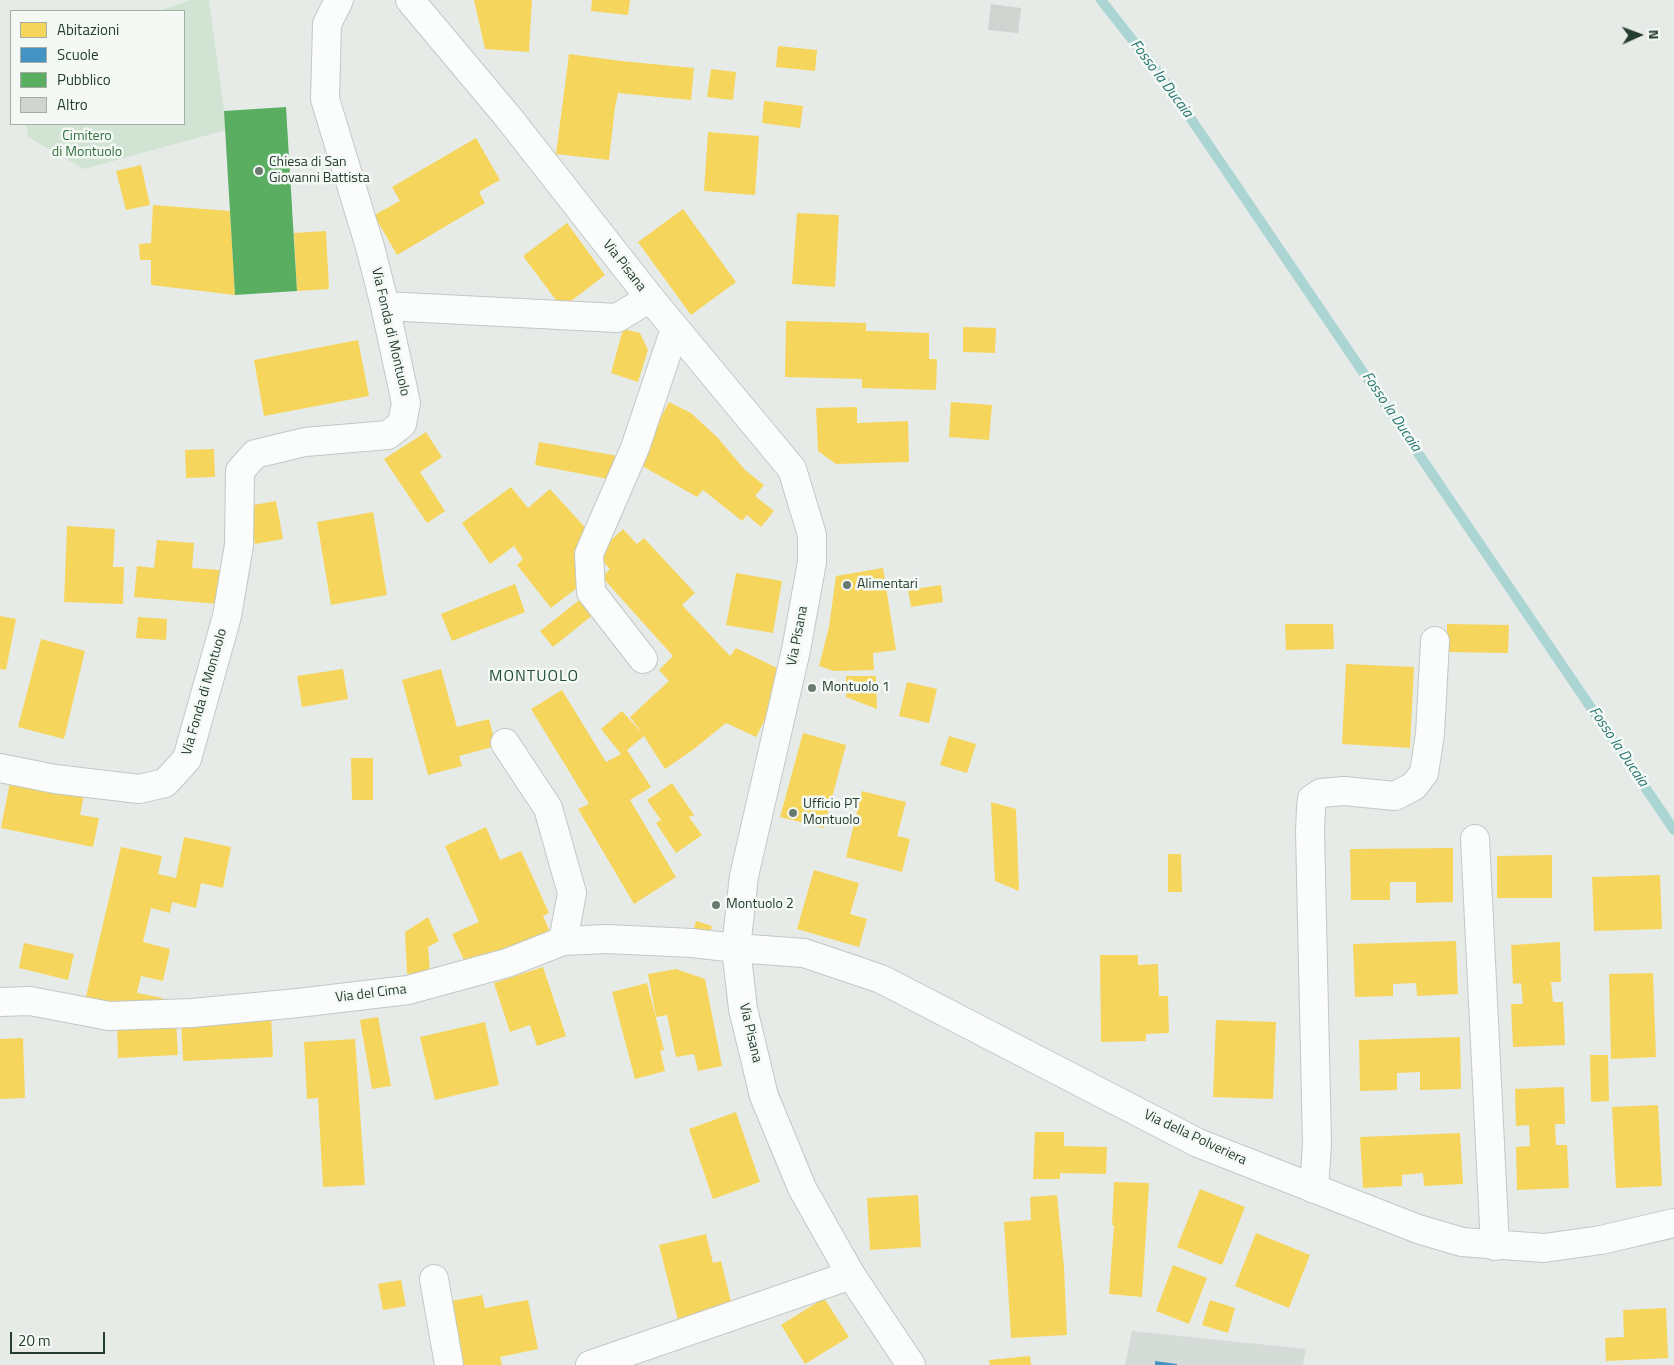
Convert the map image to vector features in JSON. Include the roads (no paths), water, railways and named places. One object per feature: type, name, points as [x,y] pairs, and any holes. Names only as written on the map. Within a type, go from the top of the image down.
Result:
[{"type":"street","name":"Via Fonda di Montuolo","points":[[0,768],[54,779],[139,789],[165,783],[187,759],[227,616],[240,545],[240,471],[255,454],[305,442],[388,435],[402,424],[406,403],[385,306],[370,247],[325,99],[326,24],[339,0]]},
{"type":"street","name":"Via Pisana","points":[[410,0],[508,117],[675,329],[792,469],[812,535],[812,562],[796,650],[744,876],[736,948],[743,1009],[764,1096],[802,1188],[851,1275],[911,1365]]},
{"type":"street","points":[[385,306],[617,318],[650,298]]},
{"type":"street","points":[[643,659],[591,592],[589,554],[635,448],[675,329]]},
{"type":"street","points":[[1314,1190],[1317,1144],[1310,831],[1312,800],[1321,793],[1344,791],[1395,796],[1414,786],[1424,773],[1430,734],[1435,641]]},
{"type":"street","points":[[505,743],[548,808],[572,893],[563,941]]},
{"type":"street","points":[[1475,839],[1495,1246]]},
{"type":"street","name":"Via del Cima","points":[[0,1002],[30,1001],[108,1016],[192,1013],[408,990],[507,963],[563,941],[617,939],[692,943],[736,948]]},
{"type":"street","name":"Via della Polveriera","points":[[736,948],[804,953],[881,979],[1198,1143],[1314,1190],[1418,1229],[1462,1242],[1495,1246],[1544,1248],[1602,1240],[1674,1223]]},
{"type":"street","points":[[590,1365],[851,1275]]},
{"type":"street","points":[[434,1279],[449,1365]]},
{"type":"waterway","name":"Fosso la Ducaia","points":[[1101,0],[1170,88],[1674,830]]},
{"type":"place","name":"Chiesa di San Giovanni Battista","points":[[259,171]]},
{"type":"place","name":"Alimentari","points":[[847,585]]},
{"type":"place","name":"Montuolo 1","points":[[812,688]]},
{"type":"place","name":"Ufficio PT Montuolo","points":[[793,813]]},
{"type":"place","name":"Montuolo 2","points":[[716,905]]},
{"type":"district","name":"MONTUOLO","points":[[534,677]]},
{"type":"park label","name":"Cimitero di Montuolo","points":[[87,146]]}]
